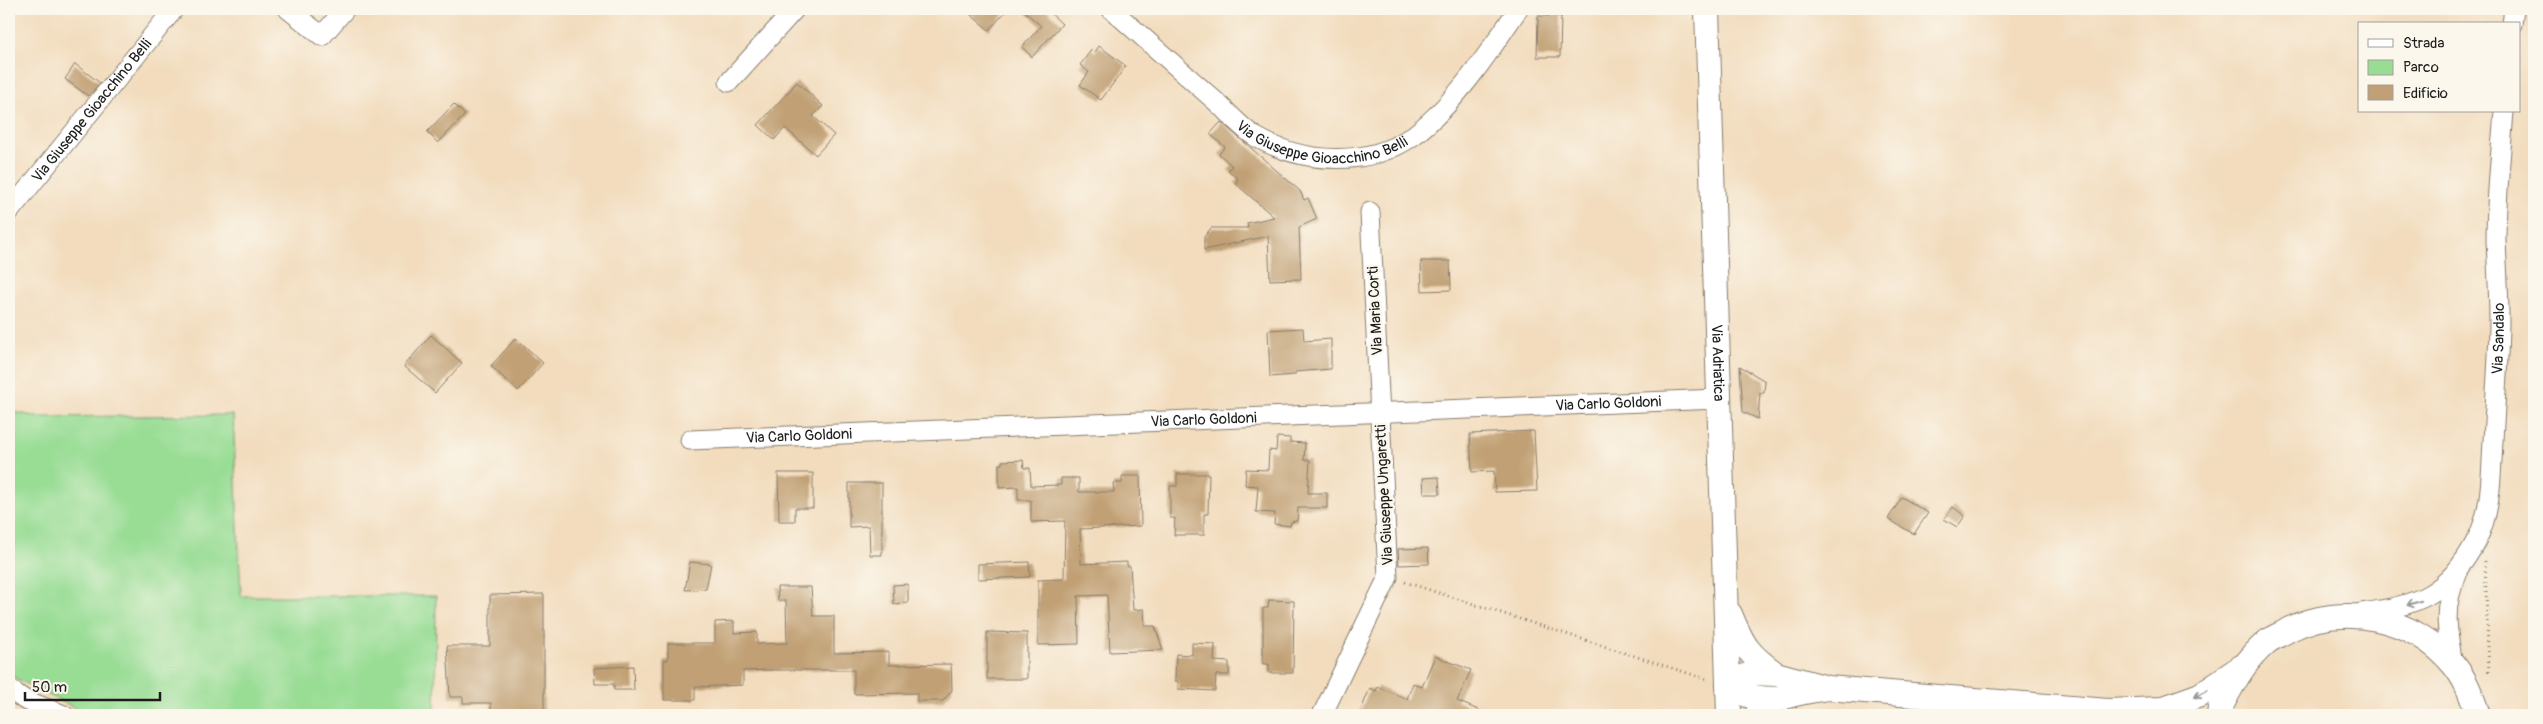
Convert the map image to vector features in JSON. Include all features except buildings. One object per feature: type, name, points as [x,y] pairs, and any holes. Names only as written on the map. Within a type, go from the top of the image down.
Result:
[{"type":"street","name":"Via Giuseppe Gioacchino Belli","points":[[9,212],[174,9]]},
{"type":"street","points":[[288,9],[322,36],[345,9]]},
{"type":"street","points":[[729,82],[795,9]]},
{"type":"street","name":"Via Giuseppe Gioacchino Belli","points":[[1111,9],[1255,136],[1288,151],[1321,160],[1357,157],[1389,148],[1414,135],[1458,90],[1518,9]]},
{"type":"street","name":"Via Adriatica","points":[[1707,9],[1729,715]]},
{"type":"street","points":[[2512,22],[2514,9]]},
{"type":"street","name":"Via Sandalo","points":[[2342,614],[2382,610],[2420,601],[2432,595],[2445,583],[2463,561],[2476,541],[2484,523],[2492,465],[2495,406],[2499,321],[2496,239],[2504,112]]},
{"type":"street","name":"Via Maria Corti","points":[[1370,212],[1380,411]]},
{"type":"street","name":"Via Carlo Goldoni","points":[[690,440],[1718,399]]},
{"type":"street","name":"Via Giuseppe Ungaretti","points":[[1322,715],[1388,577],[1380,411]]},
{"type":"street","name":"Via Sandalo","points":[[2453,664],[2446,626],[2448,593],[2463,561]]},
{"type":"street","points":[[1725,600],[1738,634],[1752,656],[1776,674]]},
{"type":"street","points":[[1781,699],[1761,699],[1741,694],[1728,683],[1753,673],[1776,674],[1828,688],[2114,713],[2161,709],[2200,695],[2242,667],[2269,640],[2304,622],[2342,614],[2384,619],[2422,636],[2453,664],[2485,715]]},
{"type":"street","points":[[2219,715],[2220,708],[2242,667]]},
{"type":"street","points":[[2468,686],[2478,715]]},
{"type":"street","points":[[1757,715],[1781,699],[1800,692],[1828,688]]},
{"type":"street","points":[[9,689],[25,700],[64,715]]},
{"type":"path","points":[[2484,523],[2489,676]]},
{"type":"path","points":[[1388,577],[1704,679],[1728,683]]},
{"type":"green space","points":[[9,411],[38,417],[233,415],[241,596],[436,596],[435,715],[97,715],[85,713],[9,675]]}]
